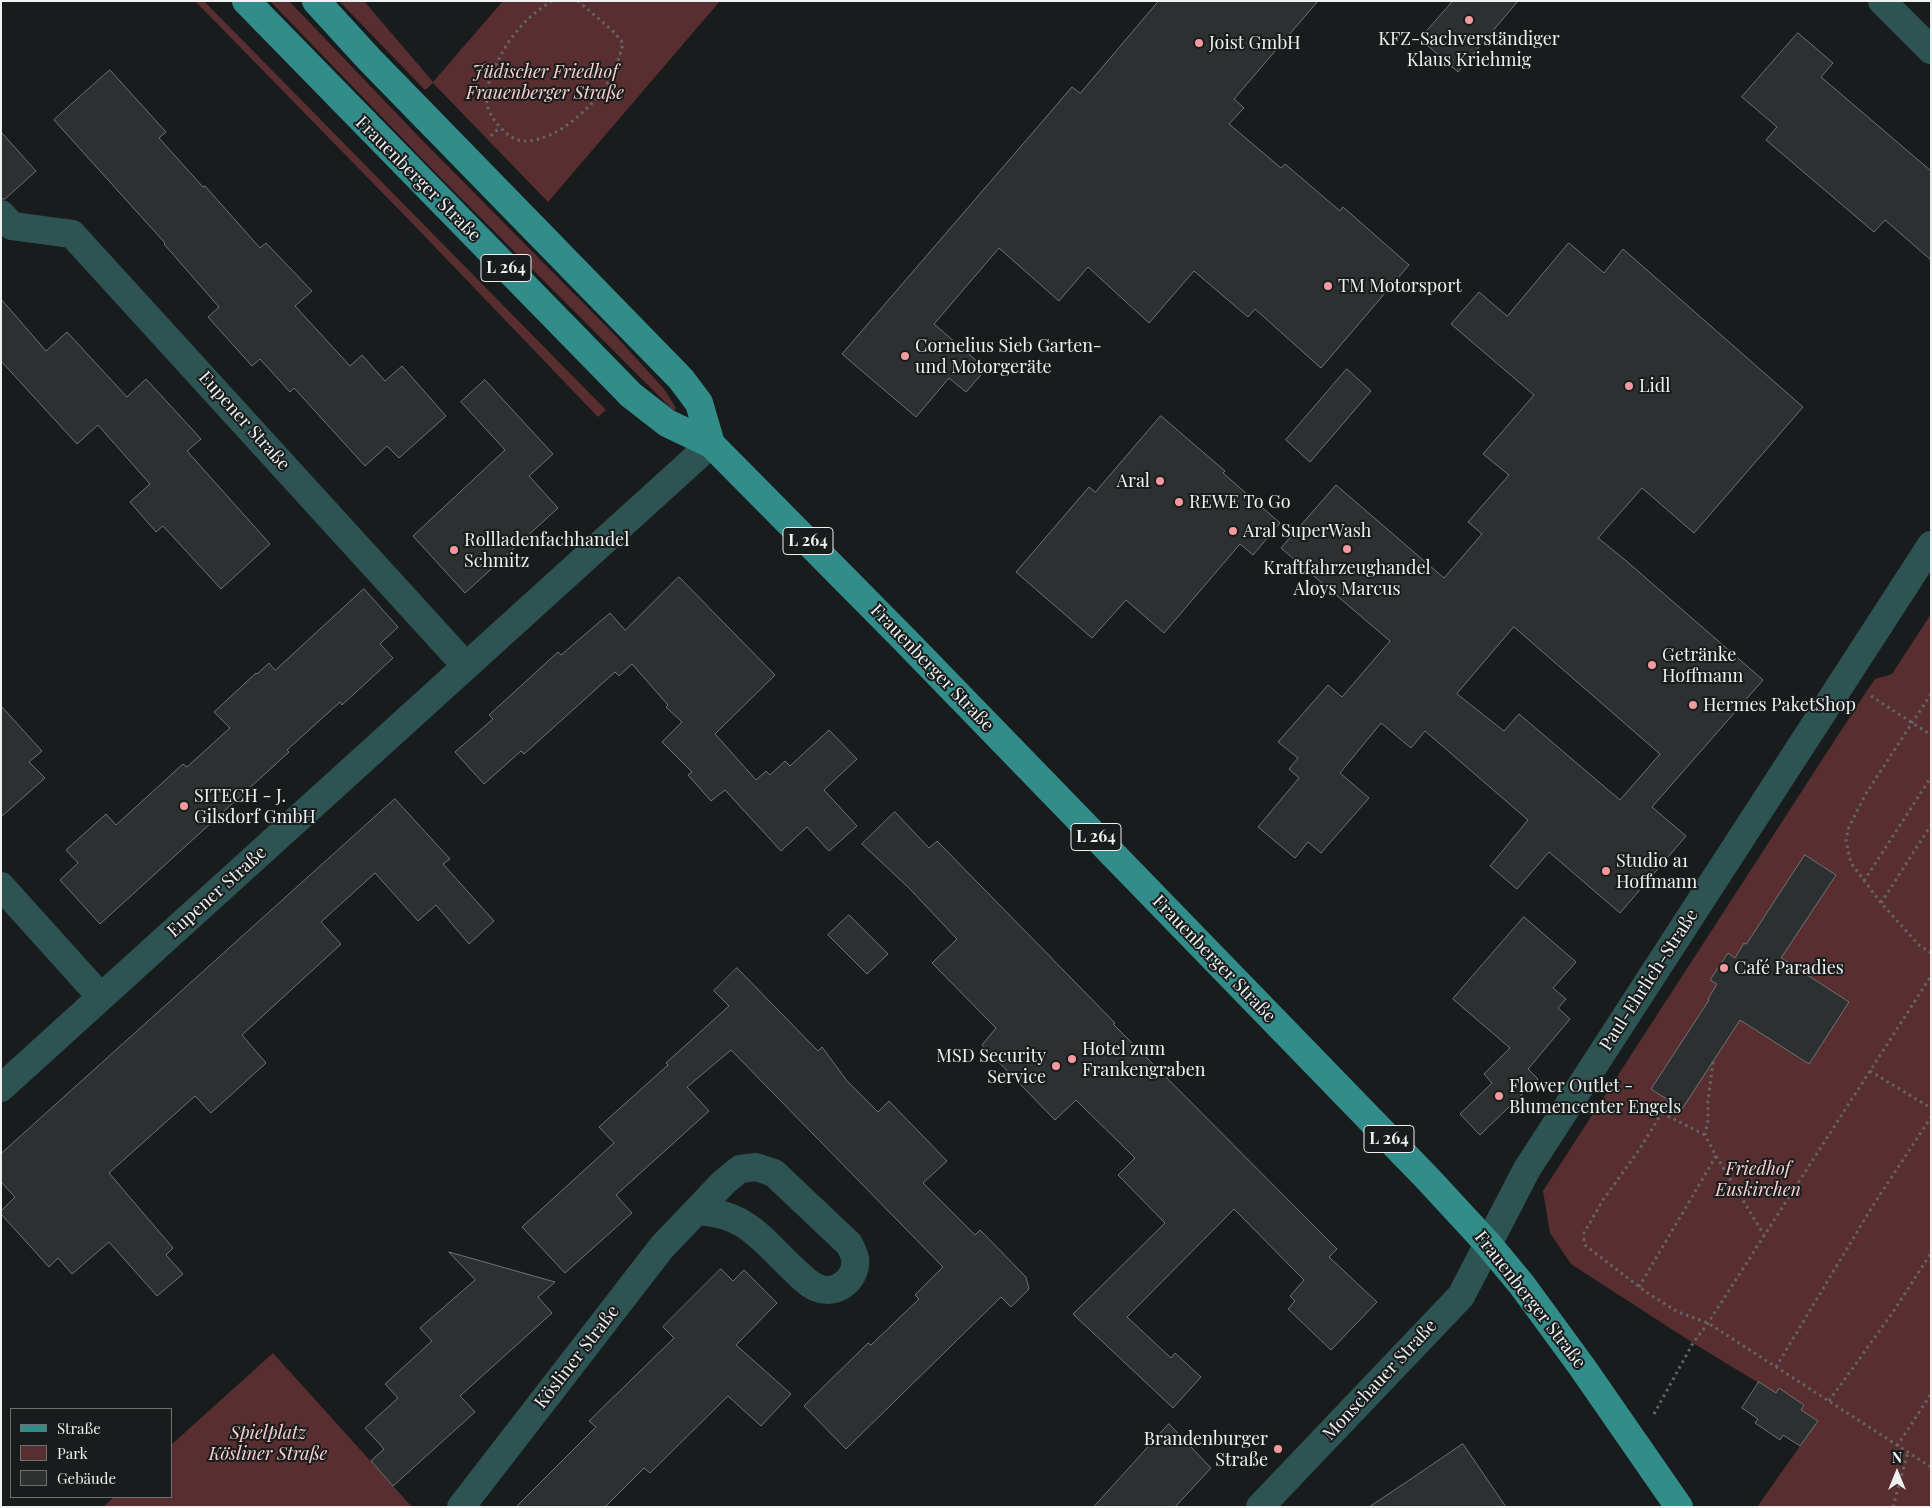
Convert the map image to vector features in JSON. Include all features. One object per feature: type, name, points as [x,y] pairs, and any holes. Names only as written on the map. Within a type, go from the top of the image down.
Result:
[{"type":"main road","name":"Frauenberger Straße","points":[[246,1],[631,395],[667,423],[712,444],[918,653],[1421,1172],[1488,1244],[1522,1284],[1679,1507]]},
{"type":"main road","name":"Frauenberger Straße","points":[[316,1],[369,59],[681,379],[699,403],[712,444]]},
{"type":"street","points":[[1882,1],[1931,50]]},
{"type":"street","name":"Eupener Straße","points":[[1,214],[12,226],[72,234],[466,666]]},
{"type":"street","name":"Eupener Straße","points":[[1,1088],[712,444]]},
{"type":"street","name":"Paul-Ehrlich-Straße","points":[[1488,1244],[1527,1170],[1931,545]]},
{"type":"street","points":[[1,886],[101,998]]},
{"type":"street","name":"Kösliner Straße","points":[[461,1507],[662,1247],[724,1182],[740,1170],[756,1167],[774,1172],[849,1244],[855,1257],[855,1268],[850,1279],[840,1288],[829,1291],[817,1288],[802,1278],[750,1228],[732,1217],[717,1212],[698,1211]]},
{"type":"street","name":"Monschauer Straße","points":[[1260,1507],[1460,1296],[1488,1244]]},
{"type":"path","points":[[552,1],[520,27],[500,56],[488,84],[486,107],[490,116],[508,136],[527,141],[547,136],[579,116],[608,82],[618,62],[623,43],[614,32],[578,1]]},
{"type":"path","points":[[488,139],[500,127]]},
{"type":"path","points":[[1844,678],[1931,735]]},
{"type":"path","points":[[1931,694],[1865,794],[1848,828],[1846,841],[1851,863],[1881,903],[1919,946],[1931,953]]},
{"type":"path","points":[[1864,880],[1931,778]]},
{"type":"path","points":[[1881,903],[1931,825]]},
{"type":"path","points":[[1637,1445],[1693,1343],[1708,1323],[1931,976]]},
{"type":"path","points":[[1705,1135],[1713,1062]]},
{"type":"path","points":[[1870,1071],[1931,1108]]},
{"type":"path","points":[[1668,1101],[1662,1113],[1603,1200],[1584,1233],[1586,1246],[1640,1287],[1678,1312],[1708,1323],[1931,1467]]},
{"type":"path","points":[[1662,1113],[1676,1122],[1705,1135],[1764,1235]]},
{"type":"path","points":[[1776,1368],[1872,1207],[1931,1117]]},
{"type":"path","points":[[1640,1287],[1716,1156]]},
{"type":"path","points":[[1829,1402],[1893,1312],[1931,1253]]},
{"type":"path","points":[[1897,1446],[1931,1394]]},
{"type":"path","points":[[1893,1507],[1908,1452]]},
{"type":"green space","points":[[195,1],[204,1],[606,410],[598,417]]},
{"type":"green space","points":[[270,1],[289,1],[420,138],[615,335],[664,389],[676,408],[675,410],[437,174]]},
{"type":"green space","name":"Jüdischer Friedhof Frauenberger Straße","points":[[339,1],[364,1],[433,82],[503,1],[720,1],[548,202],[433,83],[425,90]]},
{"type":"green space","name":"Friedhof Euskirchen","points":[[1931,614],[1931,1507],[1757,1507],[1810,1432],[1801,1410],[1804,1405],[1779,1389],[1775,1393],[1693,1343],[1571,1264],[1550,1233],[1543,1191],[1866,692],[1875,679],[1892,674]]},
{"type":"green space","name":"Spielplatz Kösliner Straße","points":[[273,1353],[412,1507],[103,1507],[113,1498],[172,1498],[172,1444]]},
{"type":"building","points":[[1159,1],[1318,1],[1234,99],[1244,108],[1229,124],[1281,168],[1285,164],[1340,211],[1343,207],[1409,265],[1321,368],[1255,309],[1248,317],[1194,271],[1149,323],[1088,267],[1059,301],[999,248],[934,324],[986,369],[966,392],[949,378],[916,417],[842,354],[1072,87],[1080,93]]},
{"type":"building","name":"KFZ-Sachverständiger Klaus Kriehmig","points":[[1453,1],[1518,1],[1458,72],[1420,39]]},
{"type":"building","points":[[1798,33],[1833,63],[1821,77],[1931,171],[1931,260],[1885,220],[1874,232],[1766,140],[1777,127],[1742,97]]},
{"type":"building","points":[[110,70],[166,132],[159,138],[203,187],[205,186],[260,248],[266,243],[312,291],[295,306],[350,366],[362,355],[385,381],[402,366],[446,416],[399,458],[387,446],[365,466],[294,388],[290,392],[260,359],[252,366],[208,317],[219,307],[165,243],[54,120]]},
{"type":"building","points":[[1,132],[36,171],[5,199],[1,199]]},
{"type":"building","points":[[1569,243],[1604,273],[1623,249],[1803,407],[1694,533],[1642,488],[1598,538],[1763,680],[1652,807],[1686,836],[1620,913],[1549,852],[1517,889],[1490,866],[1528,820],[1425,731],[1411,748],[1381,723],[1340,773],[1369,798],[1321,853],[1308,842],[1295,858],[1258,827],[1299,778],[1289,769],[1298,758],[1278,742],[1328,685],[1342,697],[1390,641],[1281,548],[1336,485],[1444,578],[1482,534],[1468,522],[1509,475],[1483,454],[1534,395],[1451,324],[1479,292],[1507,316]],"holes":[[[1514,627],[1660,754],[1620,800],[1519,714],[1504,731],[1457,694]]]},
{"type":"building","points":[[1,299],[46,351],[67,332],[127,397],[146,379],[201,439],[187,451],[270,544],[221,589],[163,526],[156,532],[130,502],[150,484],[98,425],[77,444],[1,361]]},
{"type":"building","points":[[1347,369],[1371,391],[1310,462],[1286,440]]},
{"type":"building","points":[[485,380],[553,454],[529,476],[558,508],[465,593],[413,536],[505,450],[461,402]]},
{"type":"building","points":[[1161,416],[1225,471],[1223,473],[1280,523],[1253,555],[1240,544],[1164,633],[1126,600],[1092,638],[1016,572],[1089,487],[1095,492]]},
{"type":"building","points":[[679,577],[775,675],[715,734],[756,780],[766,771],[770,775],[785,761],[790,766],[829,730],[857,759],[824,790],[857,826],[829,851],[807,827],[781,851],[725,790],[711,801],[688,775],[692,772],[662,742],[682,722],[666,707],[668,705],[632,664],[619,676],[615,672],[524,754],[521,751],[484,784],[455,752],[493,719],[489,715],[558,652],[561,655],[610,613],[625,630]]},
{"type":"building","points":[[364,589],[398,627],[380,644],[393,658],[342,705],[340,702],[287,750],[289,752],[100,924],[60,880],[78,863],[66,850],[106,814],[116,825],[183,764],[187,767],[230,728],[214,712],[269,663],[275,670]]},
{"type":"building","points":[[1,706],[42,751],[29,762],[45,778],[1,817]]},
{"type":"building","points":[[395,799],[450,859],[443,864],[494,921],[469,944],[436,905],[418,921],[375,873],[321,922],[341,944],[242,1035],[266,1063],[211,1113],[195,1096],[109,1173],[173,1248],[166,1255],[183,1274],[157,1296],[109,1242],[72,1274],[58,1258],[49,1267],[1,1214],[1,1211],[15,1197],[1,1182],[1,1154]]},
{"type":"building","points":[[895,812],[929,848],[937,841],[1115,1023],[1113,1024],[1337,1249],[1329,1257],[1377,1302],[1331,1350],[1288,1309],[1295,1301],[1290,1296],[1304,1280],[1234,1209],[1127,1317],[1171,1358],[1175,1353],[1201,1377],[1173,1408],[1073,1314],[1165,1223],[1118,1175],[1135,1158],[1076,1100],[1055,1120],[982,1045],[996,1028],[932,963],[957,939],[909,888],[862,844]]},
{"type":"building","points":[[1805,855],[1836,875],[1781,958],[1849,1002],[1809,1064],[1740,1020],[1682,1109],[1651,1089],[1709,1000],[1717,984],[1710,980],[1728,953],[1735,958],[1744,943],[1746,944]]},
{"type":"building","points":[[849,915],[888,954],[867,974],[828,935]]},
{"type":"building","points":[[1524,917],[1576,962],[1553,988],[1566,999],[1558,1008],[1570,1019],[1528,1069],[1538,1079],[1480,1135],[1460,1114],[1492,1083],[1484,1074],[1510,1048],[1453,999]]},
{"type":"building","points":[[737,968],[818,1051],[822,1047],[847,1081],[878,1112],[889,1101],[947,1161],[923,1183],[975,1235],[980,1230],[1026,1277],[1029,1289],[1011,1307],[1001,1297],[846,1449],[804,1406],[868,1343],[871,1345],[919,1299],[915,1295],[943,1267],[731,1050],[687,1087],[709,1111],[616,1195],[632,1213],[565,1273],[522,1227],[614,1143],[599,1127],[668,1065],[666,1063],[729,1006],[714,991]]},
{"type":"building","points":[[449,1252],[555,1282],[538,1297],[552,1313],[460,1396],[475,1412],[393,1486],[371,1461],[384,1449],[365,1428],[398,1398],[385,1384],[432,1341],[420,1328],[475,1280]]},
{"type":"building","points":[[721,1269],[733,1281],[744,1270],[777,1303],[736,1345],[791,1394],[761,1426],[728,1396],[650,1473],[644,1468],[605,1507],[516,1507],[596,1427],[589,1421],[674,1338],[663,1327]]},
{"type":"building","points":[[1759,1382],[1776,1393],[1779,1388],[1804,1405],[1801,1410],[1818,1421],[1800,1446],[1783,1435],[1780,1440],[1755,1423],[1758,1419],[1742,1408]]},
{"type":"building","points":[[1169,1424],[1211,1468],[1175,1507],[1094,1507]]},
{"type":"building","points":[[1463,1444],[1506,1507],[1369,1507],[1408,1481]]},
{"type":"place","name":"KFZ-Sachverständiger Klaus Kriehmig","points":[[1469,20]]},
{"type":"place","name":"Joist GmbH","points":[[1199,43]]},
{"type":"place","name":"TM Motorsport","points":[[1328,286]]},
{"type":"place","name":"Cornelius Sieb Garten- und Motorgeräte","points":[[905,356]]},
{"type":"place","name":"Lidl","points":[[1629,386]]},
{"type":"place","name":"Aral","points":[[1160,481]]},
{"type":"place","name":"REWE To Go","points":[[1179,502]]},
{"type":"place","name":"Aral SuperWash","points":[[1233,531]]},
{"type":"place","name":"Kraftfahrzeughandel Aloys Marcus","points":[[1347,549]]},
{"type":"place","name":"Rollladenfachhandel Schmitz","points":[[454,550]]},
{"type":"place","name":"Getränke Hoffmann","points":[[1652,665]]},
{"type":"place","name":"Hermes PaketShop","points":[[1693,705]]},
{"type":"place","name":"SITECH - J. Gilsdorf GmbH","points":[[184,806]]},
{"type":"place","name":"Studio a1 Hoffmann","points":[[1606,871]]},
{"type":"place","name":"Café Paradies","points":[[1724,968]]},
{"type":"place","name":"Hotel zum Frankengraben","points":[[1072,1059]]},
{"type":"place","name":"MSD Security Service","points":[[1056,1066]]},
{"type":"place","name":"Flower Outlet - Blumencenter Engels","points":[[1499,1096]]},
{"type":"place","name":"Brandenburger Straße","points":[[1278,1449]]}]
